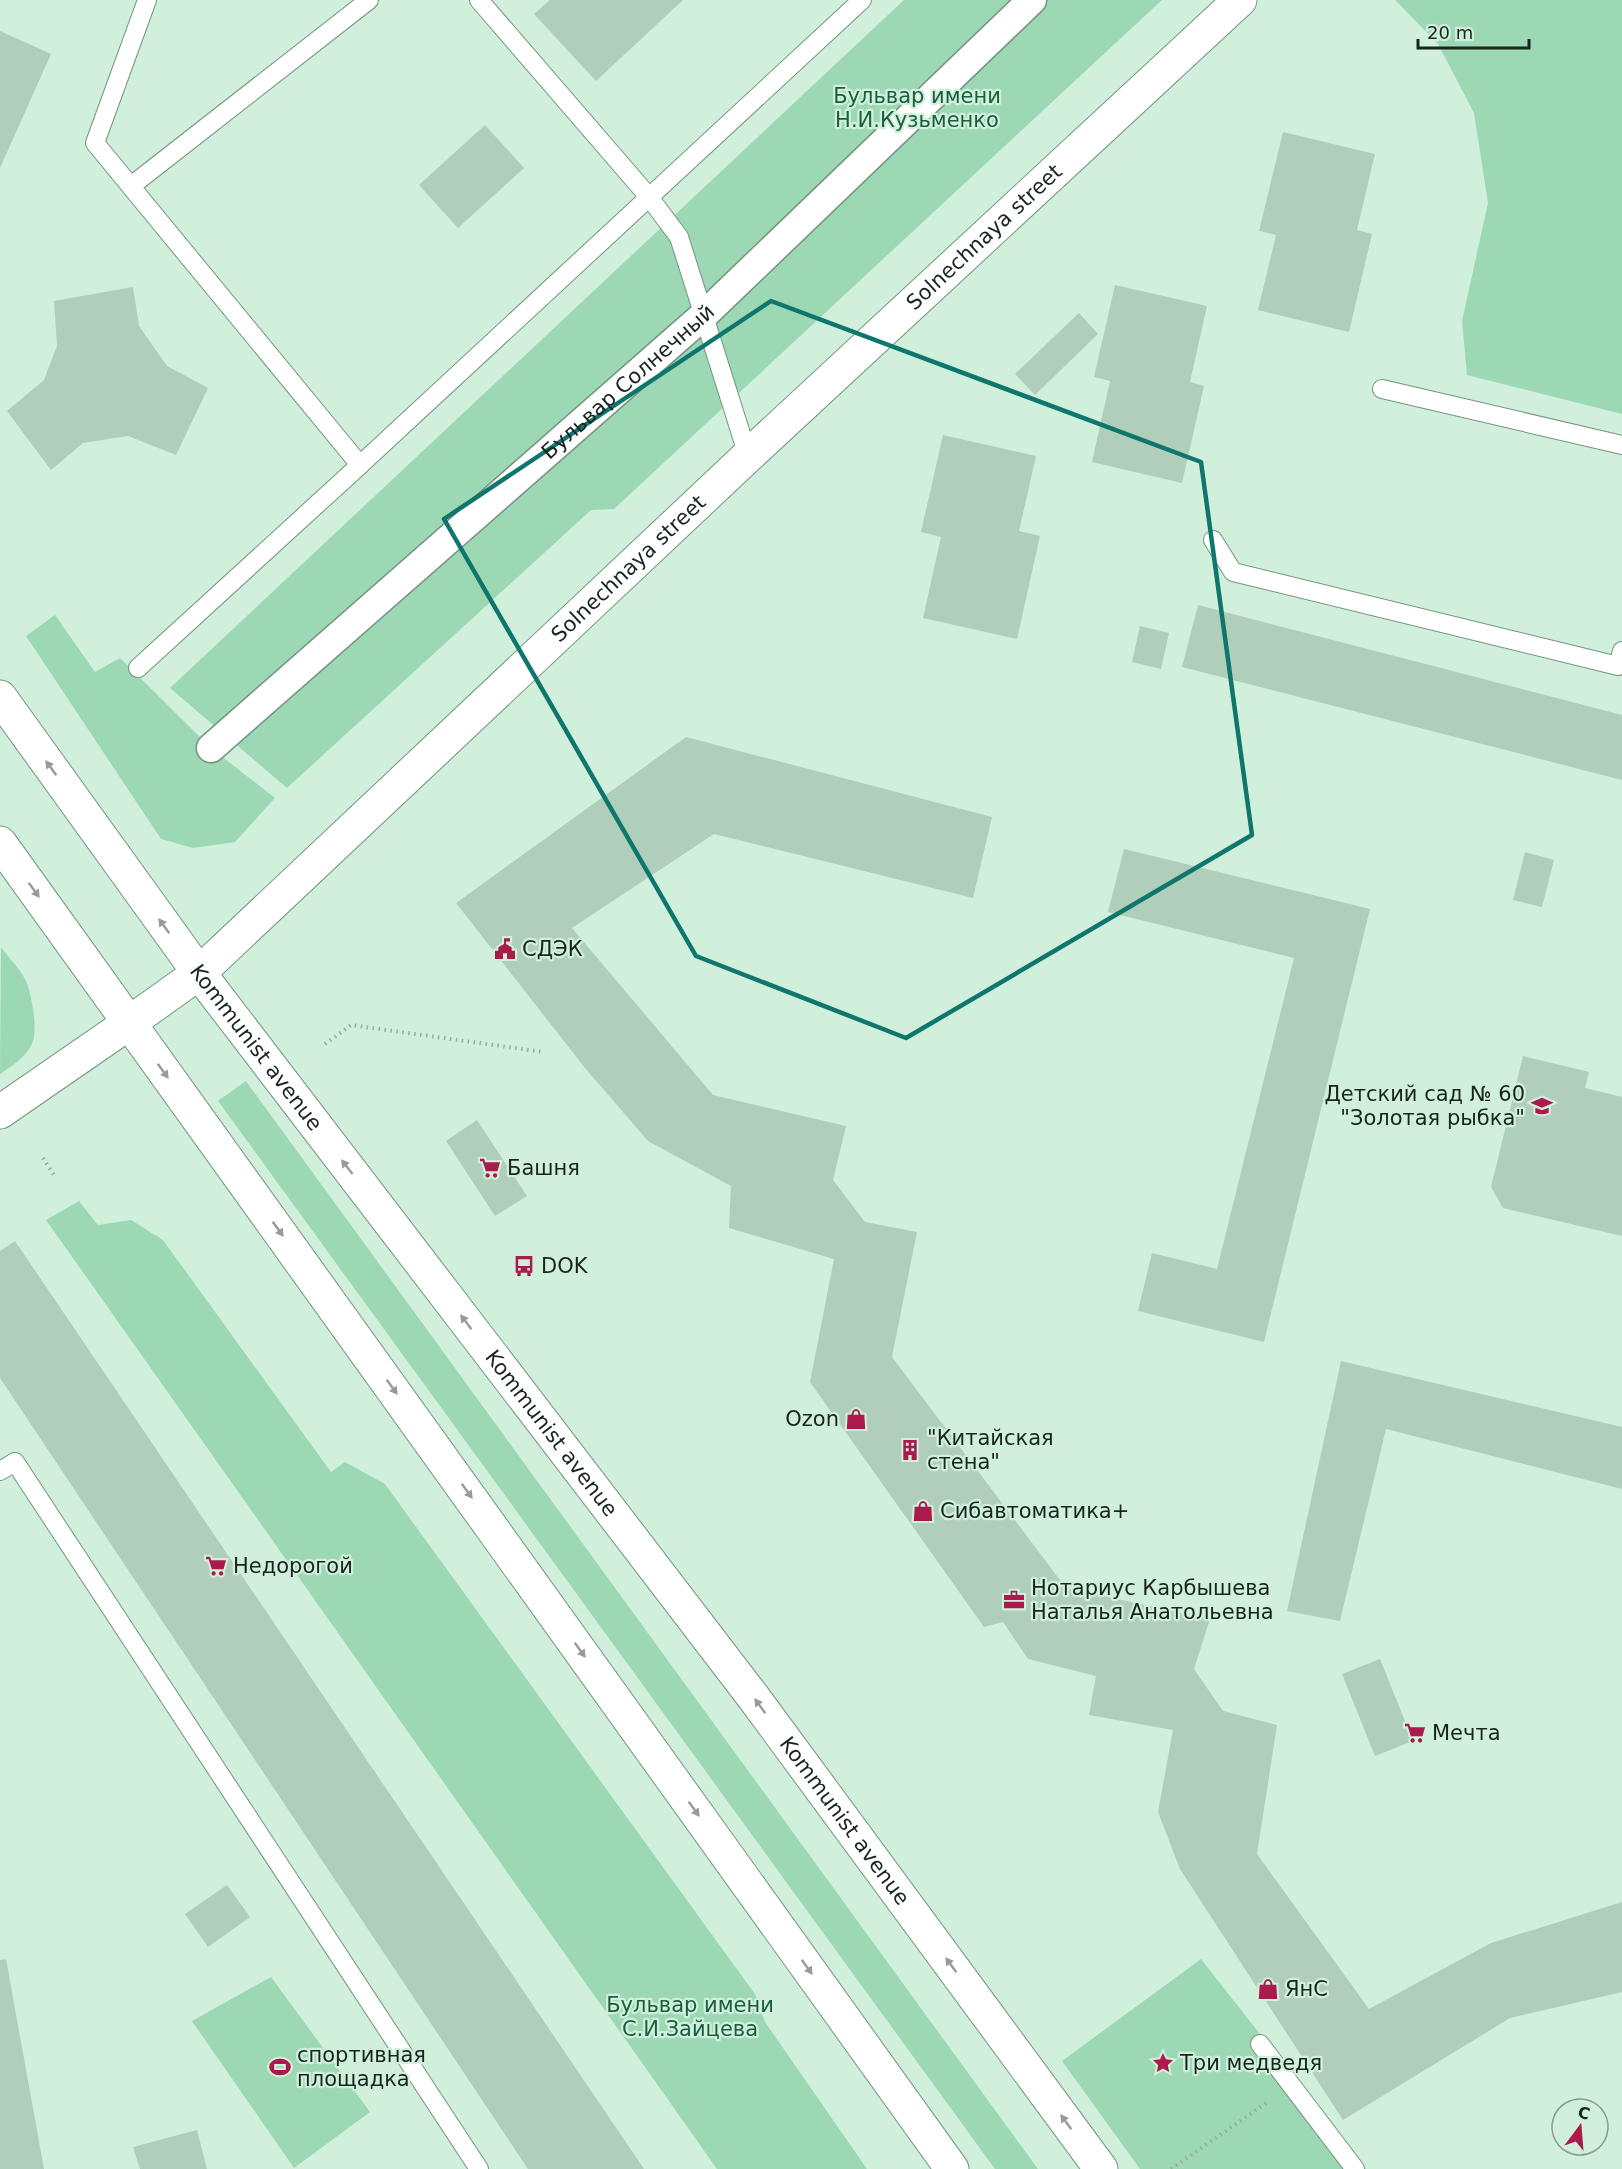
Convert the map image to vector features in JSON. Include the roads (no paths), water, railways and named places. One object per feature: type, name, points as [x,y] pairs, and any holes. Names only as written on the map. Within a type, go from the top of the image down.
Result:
[{"type":"main road","name":"Solnechnaya street","points":[[0,1112],[199,973],[748,456],[1240,0]]},
{"type":"main road","name":"Kommunist avenue","points":[[0,697],[199,973],[747,1689],[1101,2169]]},
{"type":"main road","points":[[0,843],[952,2169]]},
{"type":"street","name":"Бульвар Солнечный","points":[[211,748],[704,315],[1032,0]]},
{"type":"lane","points":[[147,0],[95,143],[360,465]]},
{"type":"lane","points":[[131,186],[369,0]]},
{"type":"lane","points":[[478,0],[649,197],[679,237],[748,456]]},
{"type":"lane","points":[[138,668],[862,0]]},
{"type":"lane","points":[[1382,389],[1622,446]]},
{"type":"lane","points":[[1213,540],[1233,572],[1618,666],[1622,651]]},
{"type":"lane","points":[[0,1471],[15,1462],[479,2169]]},
{"type":"lane","points":[[1260,2044],[1355,2169]]},
{"type":"place","name":"СДЭК","points":[[505,949]]},
{"type":"place","name":"Детский сад № 60 \"Золотая рыбка\"","points":[[1542,1106]]},
{"type":"place","name":"Башня","points":[[490,1168]]},
{"type":"place","name":"DOK","points":[[524,1266]]},
{"type":"place","name":"Ozon","points":[[856,1419]]},
{"type":"place","name":"\"Китайская стена\"","points":[[910,1450]]},
{"type":"place","name":"Сибавтоматика+","points":[[923,1511]]},
{"type":"place","name":"Недорогой","points":[[216,1566]]},
{"type":"place","name":"Нотариус Карбышева Наталья Анатольевна","points":[[1014,1600]]},
{"type":"place","name":"Мечта","points":[[1415,1733]]},
{"type":"place","name":"ЯнС","points":[[1268,1989]]},
{"type":"place","name":"Три медведя","points":[[1163,2063]]},
{"type":"place","name":"спортивная площадка","points":[[280,2067]]},
{"type":"park label","name":"Бульвар имени Н.И.Кузьменко","points":[[917,108]]},
{"type":"park label","name":"Бульвар имени С.И.Зайцева","points":[[690,2017]]}]
